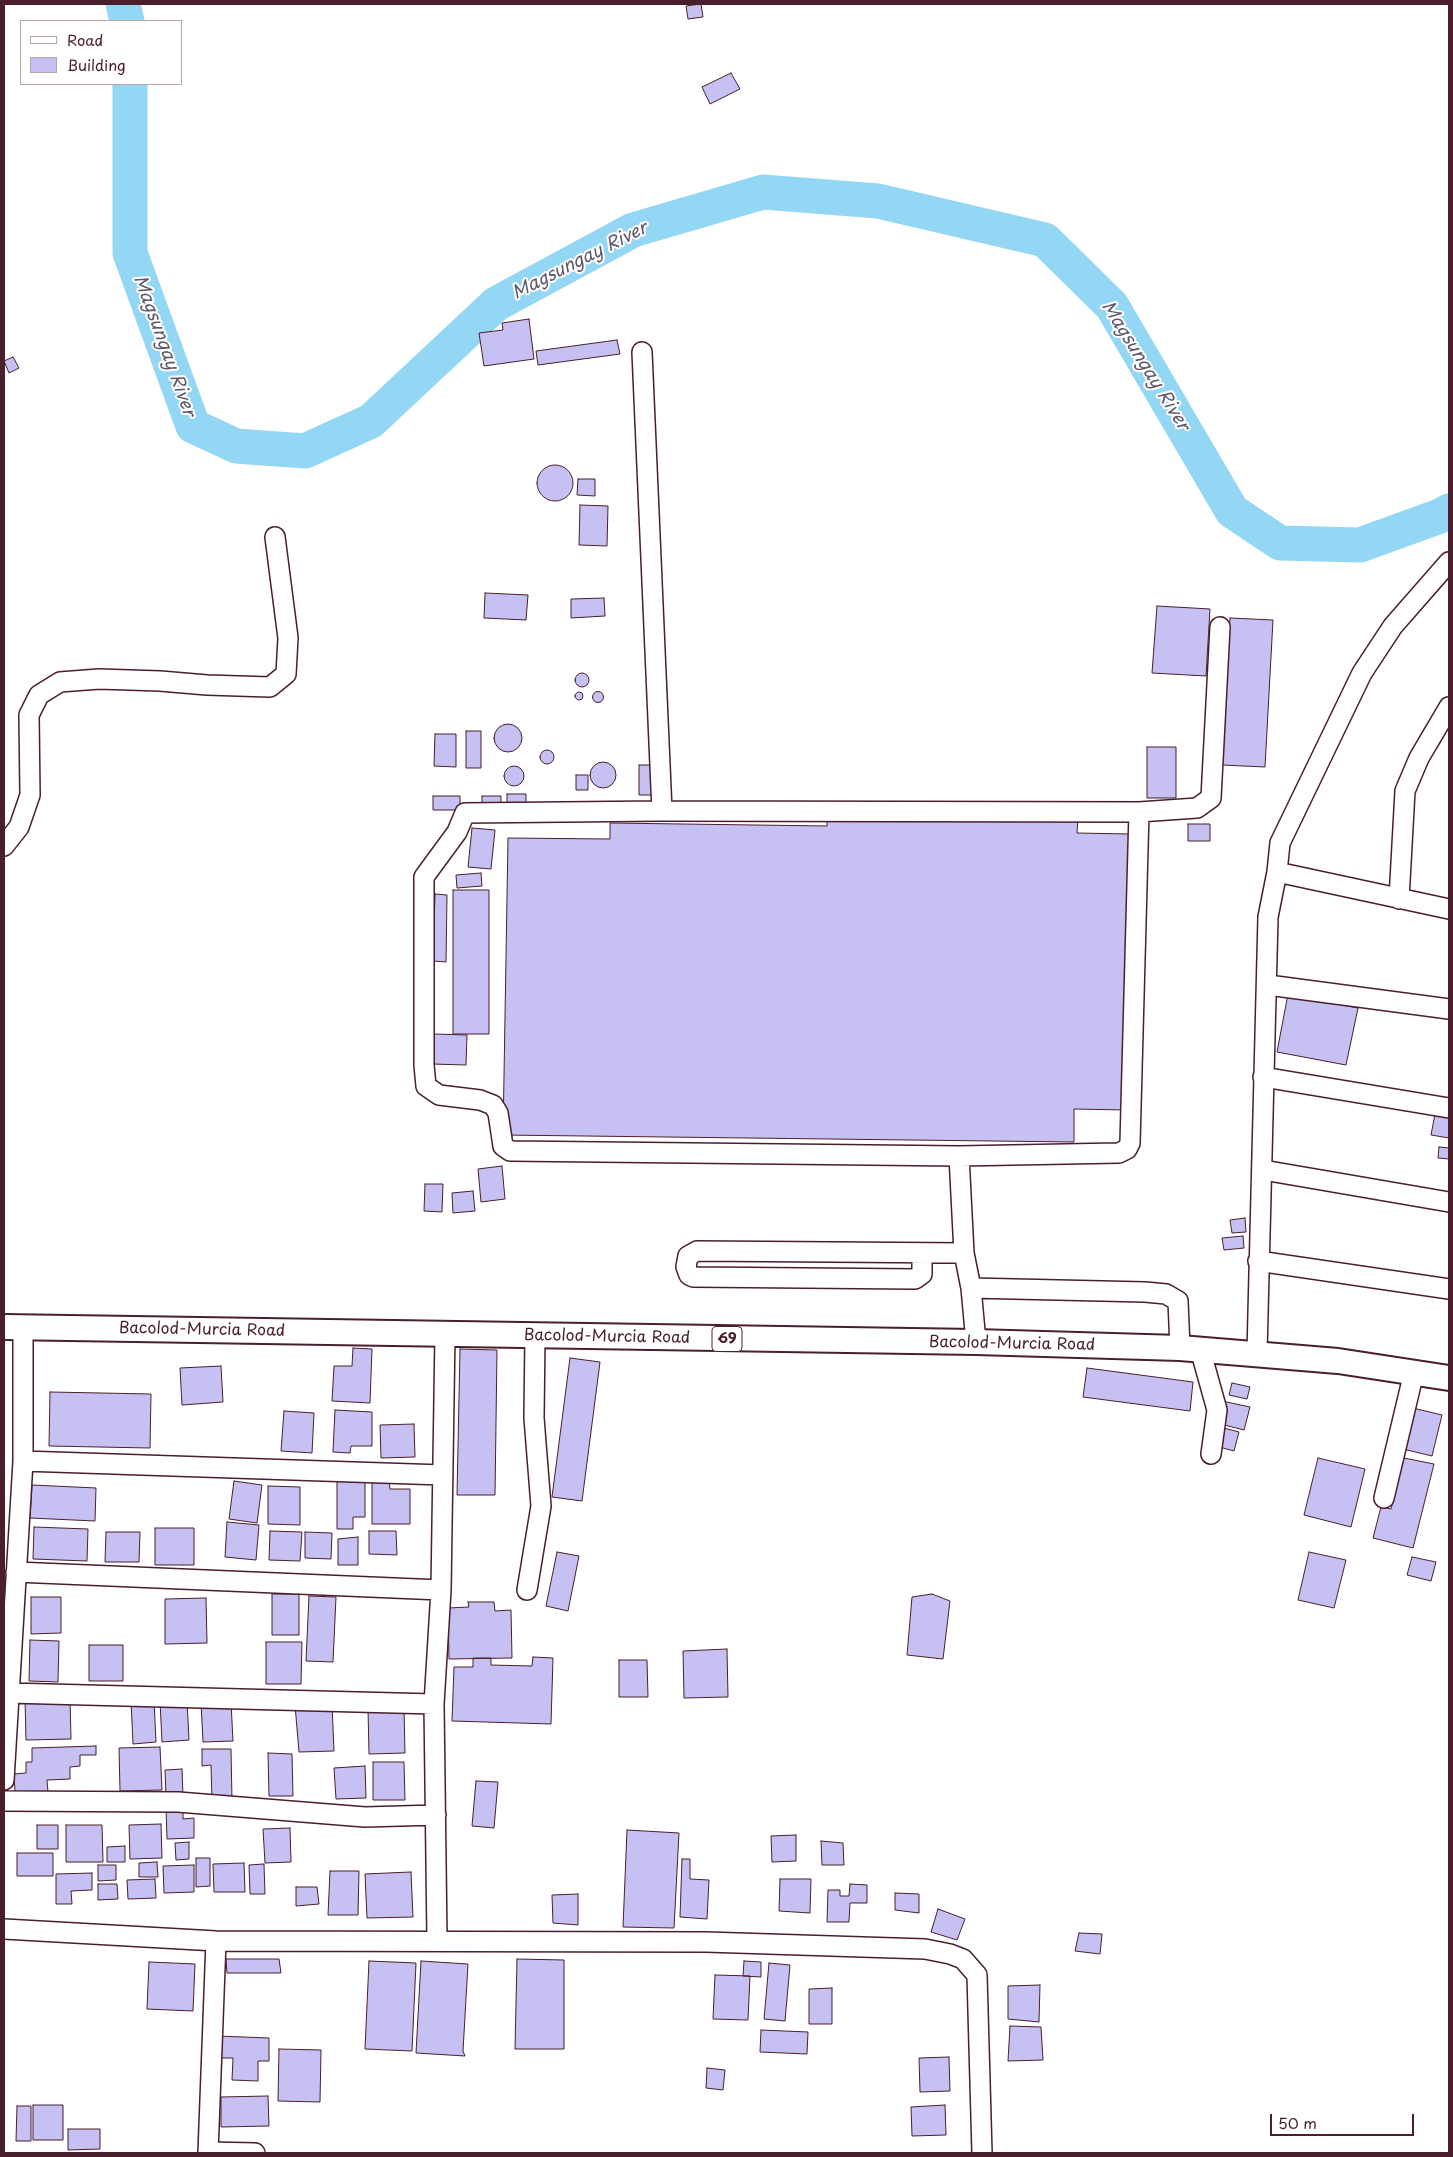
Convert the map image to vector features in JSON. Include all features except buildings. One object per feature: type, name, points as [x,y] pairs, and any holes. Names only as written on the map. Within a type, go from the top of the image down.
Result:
[{"type":"main road","name":"Bacolod-Murcia Road","points":[[13,1327],[976,1342],[1190,1348],[1338,1361],[1449,1378]]},
{"type":"street","points":[[642,352],[662,811]]},
{"type":"street","points":[[4,846],[19,827],[30,794],[29,715],[39,696],[60,682],[99,679],[142,680],[207,686],[270,687],[286,674],[288,638],[275,537]]},
{"type":"street","points":[[1257,1353],[1258,1261],[1263,1170],[1263,1077],[1268,985],[1268,917],[1277,872],[1280,843],[1362,672],[1393,626],[1449,562]]},
{"type":"street","points":[[1139,812],[1130,1143],[1126,1149],[1119,1153],[959,1156],[510,1151],[503,1146],[498,1112],[493,1105],[480,1100],[439,1095],[426,1086],[424,1065],[424,877],[457,832],[465,813],[662,811],[1139,812],[1197,808],[1211,798],[1220,627]]},
{"type":"street","points":[[1398,899],[1405,791],[1419,758],[1449,706]]},
{"type":"street","points":[[1277,872],[1449,909]]},
{"type":"street","points":[[1268,985],[1449,1009]]},
{"type":"street","points":[[1263,1077],[1449,1108]]},
{"type":"street","points":[[959,1156],[964,1253],[971,1288],[976,1342]]},
{"type":"street","points":[[1263,1170],[1449,1202]]},
{"type":"street","points":[[922,1252],[922,1274],[915,1279],[693,1278],[689,1275],[686,1267],[688,1256],[698,1251],[922,1252],[964,1253]]},
{"type":"street","points":[[772,1252],[772,1277]]},
{"type":"street","points":[[1258,1261],[1449,1289]]},
{"type":"street","points":[[971,1288],[1145,1292],[1166,1294],[1178,1301],[1190,1348],[1217,1410],[1211,1454]]},
{"type":"street","points":[[4,1780],[23,1461],[13,1327]]},
{"type":"street","points":[[436,1940],[434,1704],[441,1590],[445,1334]]},
{"type":"street","points":[[527,1590],[542,1506],[534,1418],[535,1336]]},
{"type":"street","points":[[1384,1498],[1414,1372]]},
{"type":"street","points":[[23,1461],[443,1475]]},
{"type":"street","points":[[16,1572],[441,1590]]},
{"type":"street","points":[[9,1694],[434,1704]]},
{"type":"street","points":[[4,1801],[178,1802],[364,1817],[436,1815]]},
{"type":"street","points":[[4,1929],[216,1940],[736,1943],[925,1949],[957,1956],[963,1959],[977,1975],[982,2153]]},
{"type":"street","points":[[216,1940],[208,2153],[255,2153]]},
{"type":"waterway","name":"Magsungay River","points":[[123,4],[127,20]]},
{"type":"waterway","name":"Magsungay River","points":[[130,85],[130,253],[193,426],[236,446],[305,451],[371,421],[496,304],[633,230],[763,192],[878,201],[1045,240],[1112,306],[1232,511],[1280,543],[1360,545],[1449,511]]}]
